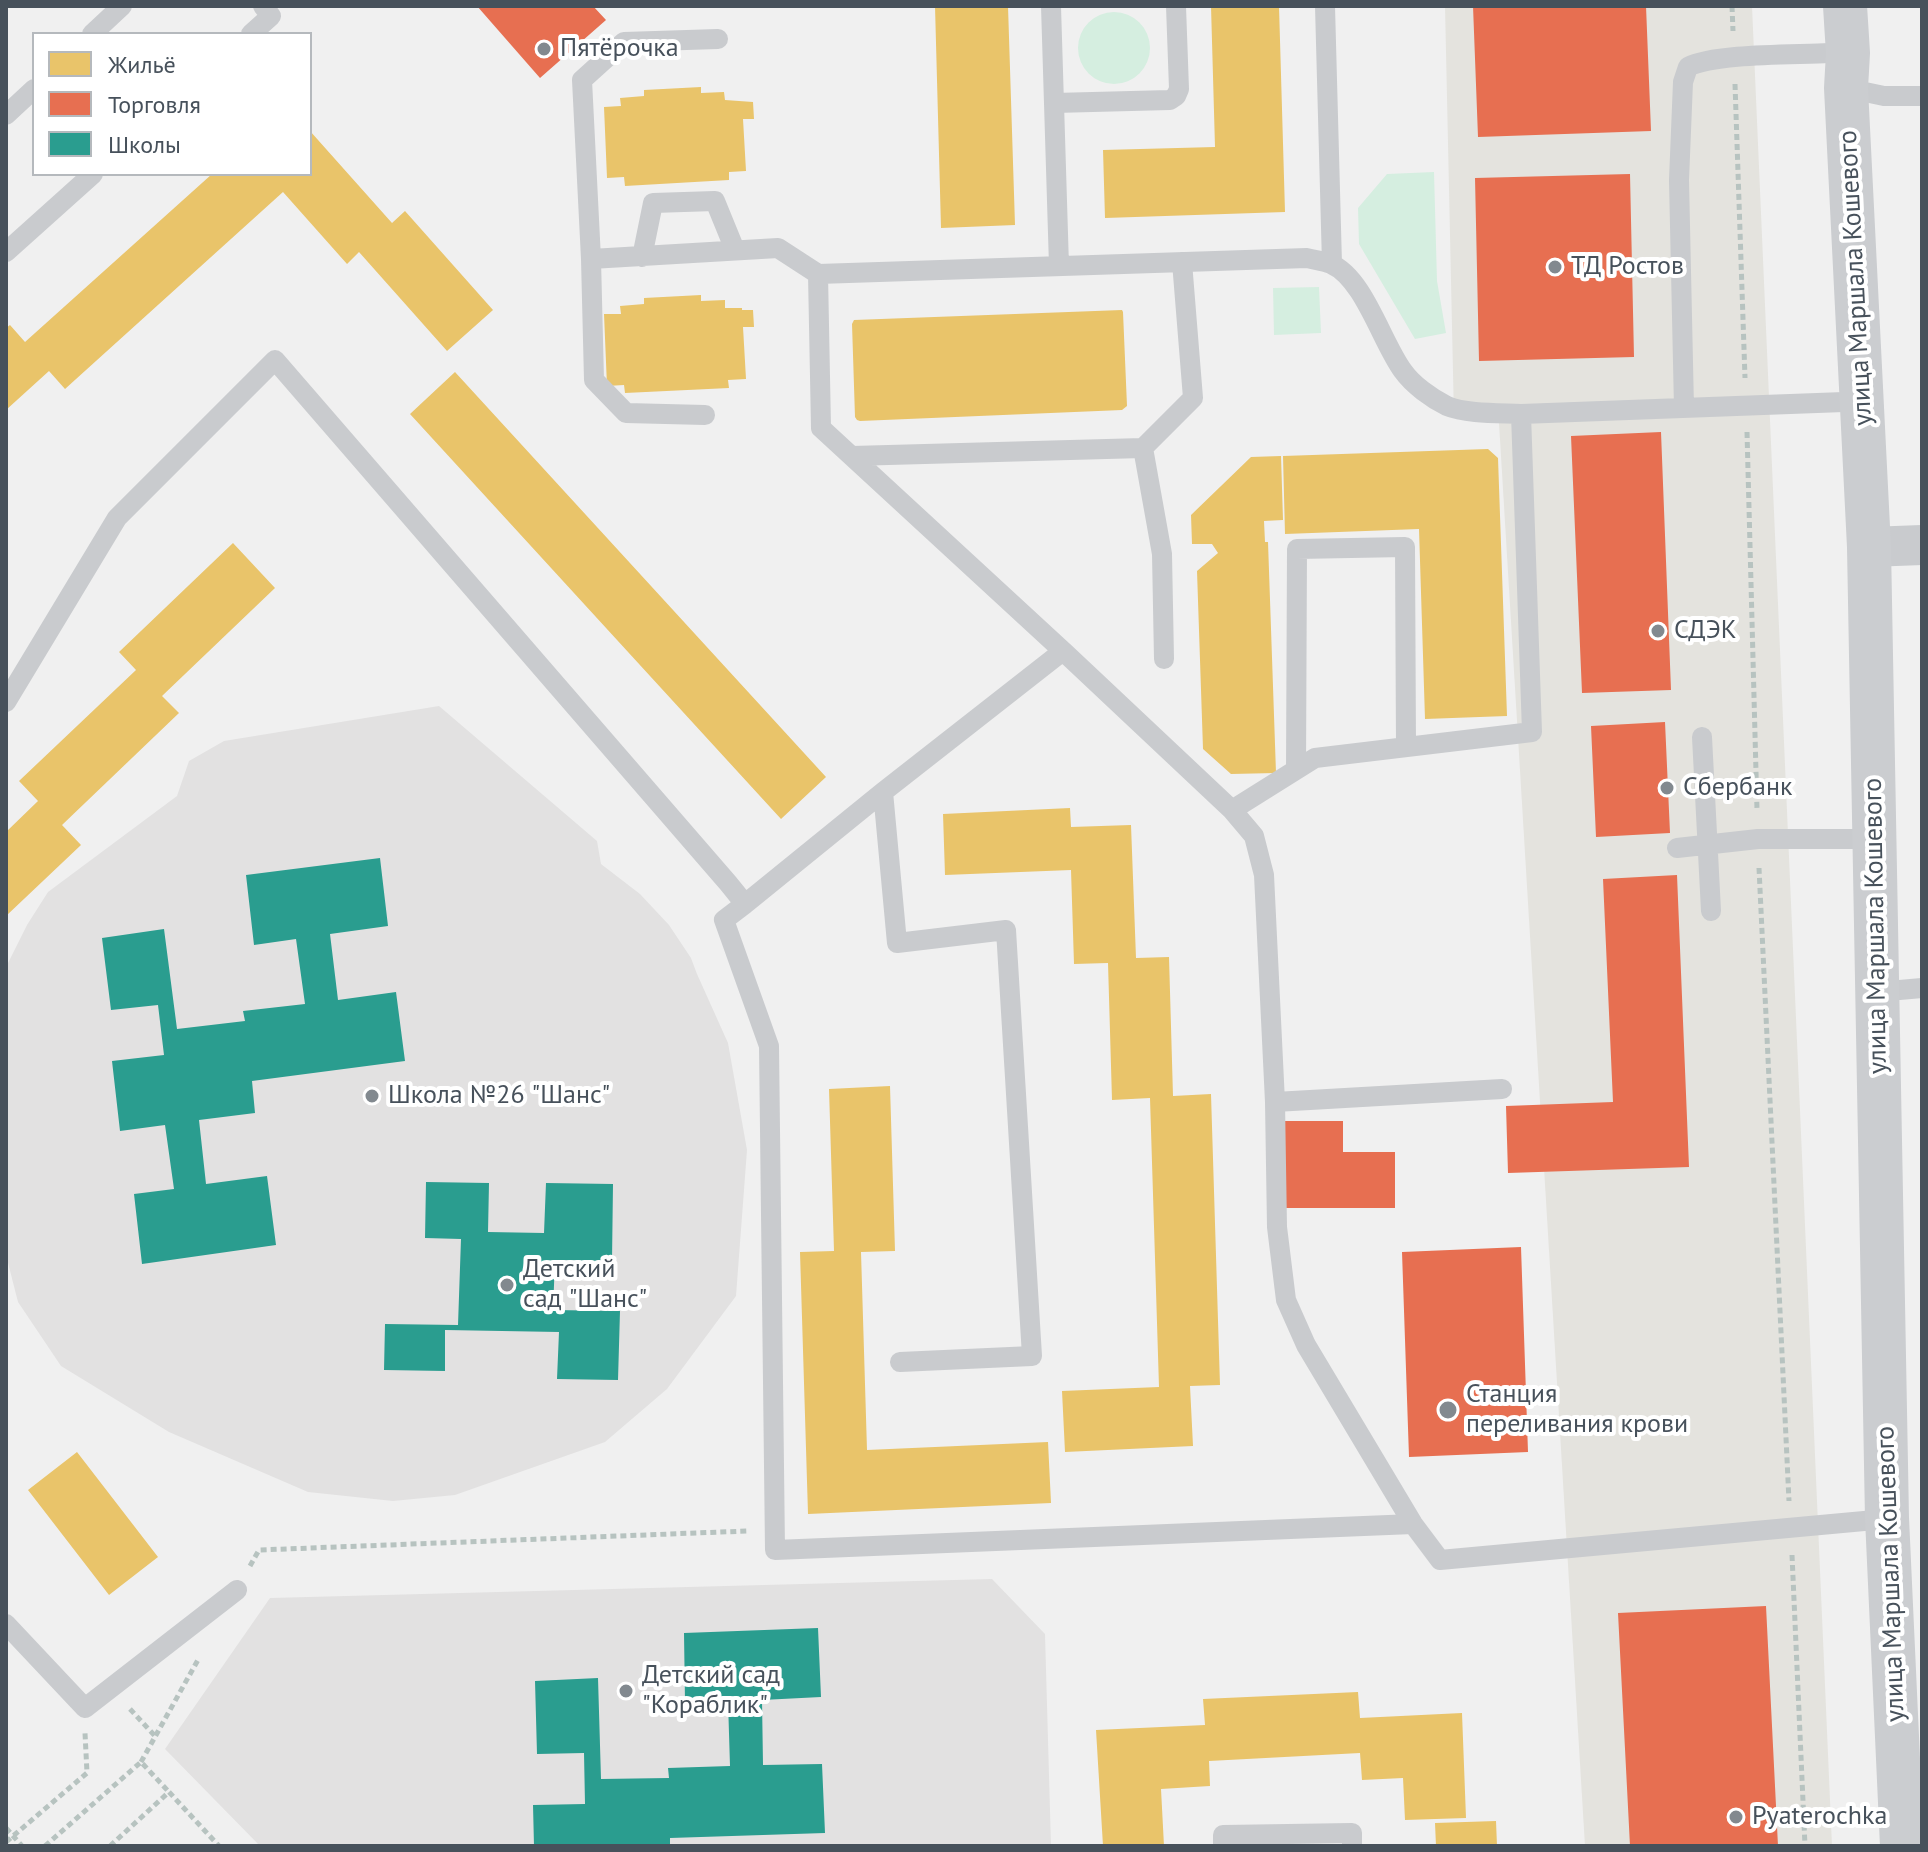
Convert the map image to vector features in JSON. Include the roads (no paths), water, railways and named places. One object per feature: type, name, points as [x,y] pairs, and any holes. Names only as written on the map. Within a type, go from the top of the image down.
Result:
[{"type":"street","points":[[1828,6],[1838,71],[1844,402],[1868,839],[1875,1520],[1889,1846]]},
{"type":"street","name":"улица Маршала Кошевого","points":[[1845,6],[1848,53],[1838,71],[1869,547],[1868,839],[1877,992],[1887,1518],[1902,1846]]},
{"type":"street","points":[[1869,547],[1922,545]]},
{"type":"lane","points":[[94,32],[122,6]]},
{"type":"lane","points":[[253,32],[271,16],[263,6]]},
{"type":"lane","points":[[1051,6],[1059,266]]},
{"type":"lane","points":[[1054,103],[1170,100],[1176,96],[1179,89],[1176,6]]},
{"type":"lane","points":[[1325,6],[1332,264]]},
{"type":"lane","points":[[705,415],[626,413],[594,380],[582,80],[624,42],[718,39]]},
{"type":"lane","points":[[1684,408],[1679,180],[1683,82],[1688,67],[1735,58],[1838,71],[1884,96],[1922,96]]},
{"type":"lane","points":[[6,115],[32,91]]},
{"type":"lane","points":[[6,252],[91,176]]},
{"type":"lane","points":[[642,257],[653,203],[715,201],[735,250]]},
{"type":"lane","points":[[591,259],[778,248],[818,274],[1307,258],[1332,264],[1348,277],[1359,291],[1403,372],[1426,394],[1449,407],[1521,414],[1844,402]]},
{"type":"lane","points":[[852,456],[1143,448],[1193,398],[1182,262]]},
{"type":"lane","points":[[818,274],[821,428],[1232,810],[1254,836],[1264,875],[1275,1102],[1277,1227],[1286,1300],[1306,1345],[1413,1524],[1440,1560],[1875,1520]]},
{"type":"lane","points":[[6,702],[117,518],[275,360],[745,904]]},
{"type":"lane","points":[[1232,810],[1315,758],[1532,732],[1521,414]]},
{"type":"lane","points":[[1143,448],[1162,554],[1164,659]]},
{"type":"lane","points":[[1296,770],[1297,549],[1405,547],[1406,747]]},
{"type":"lane","points":[[1063,651],[724,920],[769,1046],[775,1550],[1413,1524]]},
{"type":"lane","points":[[1702,737],[1711,911]]},
{"type":"lane","points":[[883,792],[897,943],[1006,930],[1032,1356],[900,1362]]},
{"type":"lane","points":[[1677,848],[1758,839],[1868,839]]},
{"type":"lane","points":[[1877,992],[1922,988]]},
{"type":"lane","points":[[1275,1102],[1502,1089]]},
{"type":"lane","points":[[6,1624],[85,1708],[237,1590]]},
{"type":"lane","points":[[1223,1846],[1223,1835],[1352,1833],[1352,1846]]},
{"type":"place","name":"Пятёрочка","points":[[544,49]]},
{"type":"place","name":"ТД Ростов","points":[[1555,267]]},
{"type":"place","name":"СДЭК","points":[[1658,631]]},
{"type":"place","name":"Сбербанк","points":[[1667,788]]},
{"type":"place","name":"Школа №26 \"Шанс\"","points":[[372,1096]]},
{"type":"place","name":"Детский сад \"Шанс\"","points":[[507,1285]]},
{"type":"place","name":"Станция переливания крови","points":[[1448,1410]]},
{"type":"place","name":"Детский сад \"Кораблик\"","points":[[626,1691]]},
{"type":"place","name":"Pyaterochka","points":[[1736,1817]]}]
